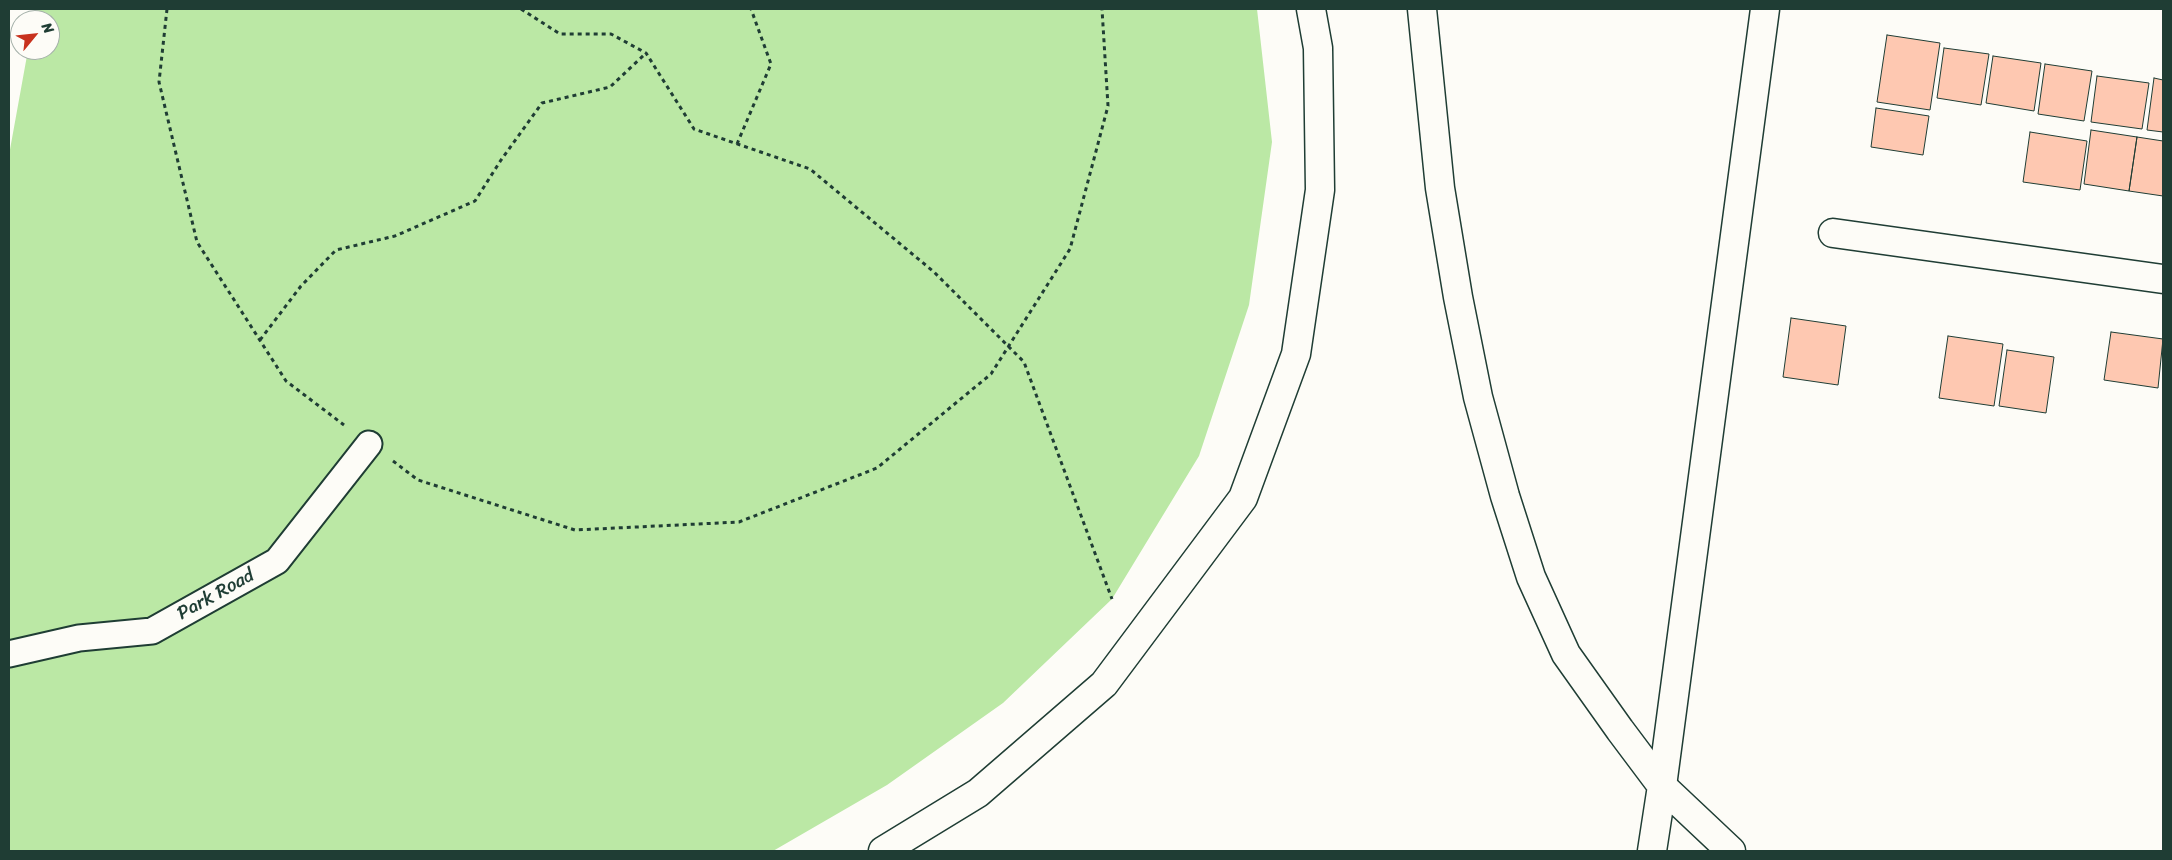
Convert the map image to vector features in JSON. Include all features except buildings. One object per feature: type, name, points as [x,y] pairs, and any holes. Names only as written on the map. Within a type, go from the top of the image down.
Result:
[{"type":"main road","points":[[883,851],[978,793],[1104,684],[1243,498],[1296,354],[1320,190],[1318,48],[1311,9]]},
{"type":"main road","points":[[1422,9],[1441,198],[1478,397],[1505,496],[1531,577],[1566,654],[1662,786],[1732,851]]},
{"type":"main road","points":[[1652,851],[1765,9]]},
{"type":"main road","points":[[1833,233],[2163,279]]},
{"type":"street","name":"Park Road","points":[[9,654],[79,638],[152,631],[277,561],[369,444]]},
{"type":"path","points":[[168,9],[159,82],[197,242],[286,381],[418,480],[575,530],[739,522],[876,468],[990,374],[1070,250],[1108,106],[1102,9]]},
{"type":"path","points":[[521,9],[560,34],[612,34],[646,53],[694,129],[810,169],[934,272],[1024,362],[1112,599]]},
{"type":"path","points":[[736,144],[771,64],[751,9]]},
{"type":"path","points":[[260,340],[301,286],[336,250],[395,236],[476,201],[501,160],[542,103],[610,87],[646,53]]},
{"type":"green space","points":[[1257,9],[1272,142],[1249,305],[1199,456],[1112,599],[1003,703],[887,785],[773,851],[9,851],[9,155],[26,60],[60,60],[60,10],[35,10]]}]
